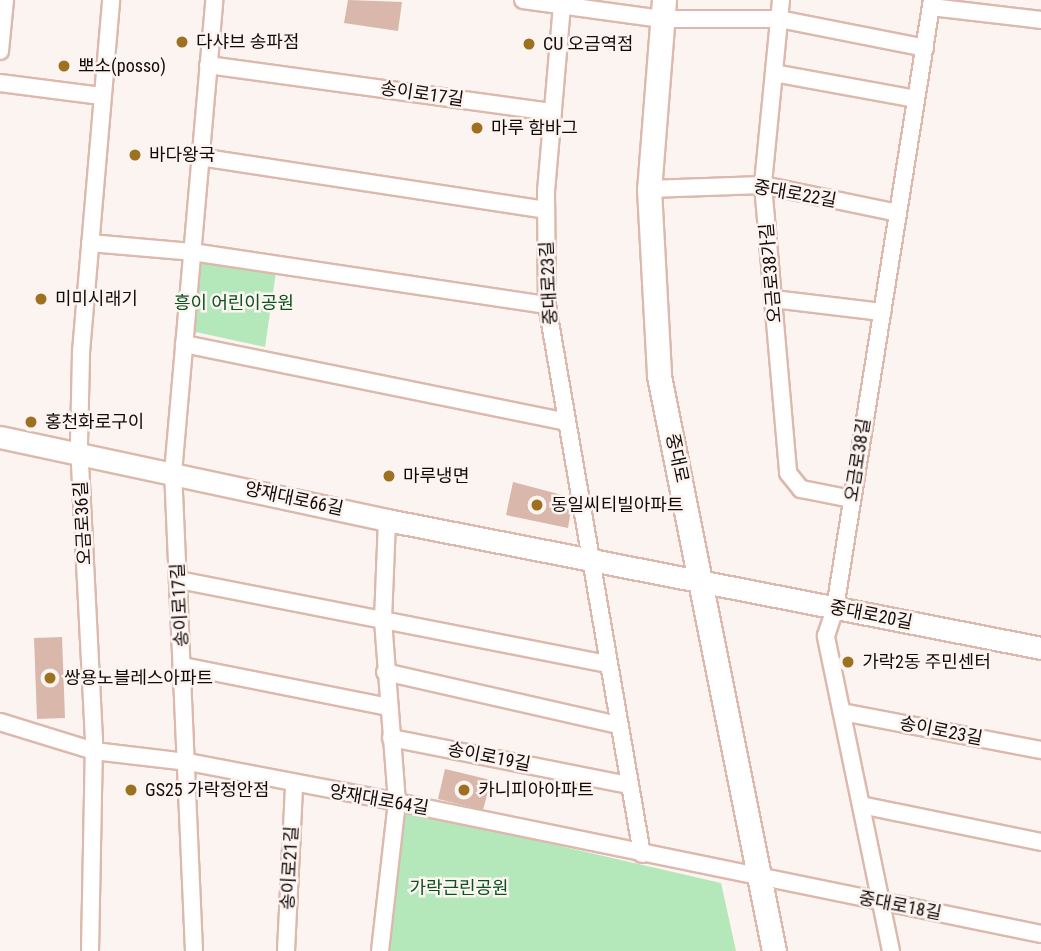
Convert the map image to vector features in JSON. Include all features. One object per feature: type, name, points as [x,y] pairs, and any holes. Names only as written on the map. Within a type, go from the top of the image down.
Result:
[{"type":"main road","name":"중대로","points":[[663,9],[649,189],[659,376],[702,580],[774,951]]},
{"type":"street","points":[[0,51],[5,0]]},
{"type":"street","name":"오금로36길","points":[[90,951],[93,751],[80,452],[90,243],[111,0]]},
{"type":"street","name":"송이로17길","points":[[194,951],[188,762],[173,473],[214,0]]},
{"type":"street","points":[[523,0],[779,19],[925,48]]},
{"type":"street","name":"오금로38가길","points":[[781,0],[763,185],[788,473],[801,489],[852,499]]},
{"type":"street","name":"오금로38길","points":[[835,608],[932,4],[1041,20]]},
{"type":"street","name":"중대로23길","points":[[562,5],[546,210],[547,305],[589,558]]},
{"type":"street","name":"송이로17길","points":[[208,65],[553,111]]},
{"type":"street","points":[[774,73],[916,99]]},
{"type":"street","points":[[0,83],[101,96]]},
{"type":"street","points":[[201,157],[546,210]]},
{"type":"street","name":"중대로22길","points":[[649,189],[763,185],[898,214]]},
{"type":"street","points":[[90,243],[192,252],[547,305]]},
{"type":"street","points":[[773,299],[882,312]]},
{"type":"street","points":[[184,344],[566,422]]},
{"type":"street","name":"양재대로66길","points":[[0,437],[80,452],[387,520],[702,580]]},
{"type":"street","points":[[380,951],[397,802],[383,620],[387,520]]},
{"type":"street","points":[[589,558],[642,854]]},
{"type":"street","points":[[179,580],[607,664]]},
{"type":"street","name":"중대로20길","points":[[702,580],[1041,648]]},
{"type":"street","points":[[835,608],[825,636],[891,951]]},
{"type":"street","points":[[183,666],[388,707]]},
{"type":"street","points":[[385,672],[618,725]]},
{"type":"street","name":"송이로23길","points":[[842,712],[1041,750]]},
{"type":"street","name":"양재대로64길","points":[[0,722],[93,751],[188,762],[294,786],[397,802],[759,878]]},
{"type":"street","name":"송이로19길","points":[[391,738],[629,785]]},
{"type":"street","name":"송이로21길","points":[[286,951],[294,786]]},
{"type":"street","points":[[861,805],[1041,842]]},
{"type":"street","name":"중대로18길","points":[[759,878],[1041,934]]},
{"type":"green space","name":"흥이 어린이공원","points":[[198,258],[276,272],[265,347],[191,331]]},
{"type":"green space","name":"가락근린공원","points":[[403,810],[721,883],[736,951],[387,951]]},
{"type":"building","points":[[348,0],[402,2],[398,31],[344,23]]},
{"type":"building","name":"동일씨티빌아파트","points":[[513,482],[566,496],[566,509],[571,510],[568,528],[506,515]]},
{"type":"building","name":"쌍용노블레스아파트","points":[[62,637],[65,718],[37,719],[34,638]]},
{"type":"building","name":"카니피아아파트","points":[[445,769],[491,780],[483,810],[438,799]]},
{"type":"place","name":"다샤브 송파점","points":[[182,42]]},
{"type":"place","name":"CU 오금역점","points":[[529,44]]},
{"type":"place","name":"뽀소(posso)","points":[[64,66]]},
{"type":"place","name":"마루 함바그","points":[[477,128]]},
{"type":"place","name":"바다왕국","points":[[135,155]]},
{"type":"place","name":"미미시래기","points":[[41,299]]},
{"type":"place","name":"홍천화로구이","points":[[31,422]]},
{"type":"place","name":"마루냉면","points":[[389,476]]},
{"type":"place","name":"동일씨티빌아파트","points":[[537,505]]},
{"type":"place","name":"가락2동 주민센터","points":[[848,662]]},
{"type":"place","name":"쌍용노블레스아파트","points":[[50,678]]},
{"type":"place","name":"GS25 가락정안점","points":[[131,790]]},
{"type":"place","name":"카니피아아파트","points":[[464,790]]}]
